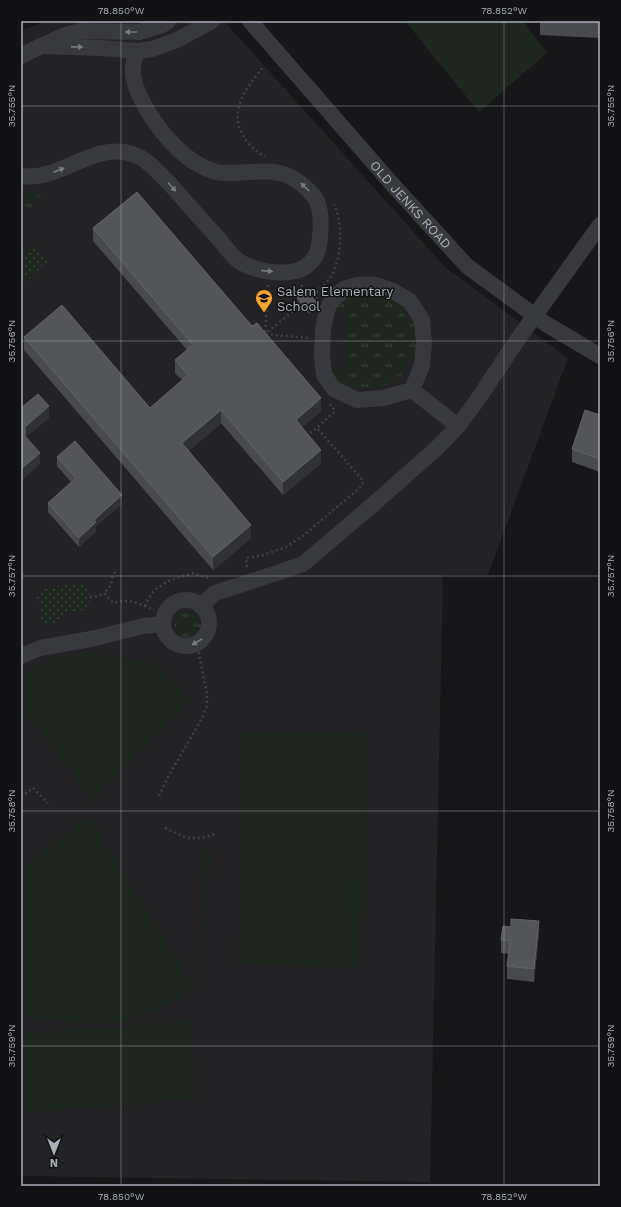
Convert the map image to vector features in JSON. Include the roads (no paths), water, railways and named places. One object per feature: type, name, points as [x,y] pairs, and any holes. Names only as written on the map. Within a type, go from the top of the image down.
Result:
[{"type":"street","points":[[21,56],[65,35],[81,31],[139,32],[162,25],[168,21]]},
{"type":"street","points":[[41,46],[137,51],[152,49],[177,40],[212,21]]},
{"type":"street","name":"OLD JENKS ROAD","points":[[250,21],[392,184],[467,266],[535,316],[600,356]]},
{"type":"street","points":[[21,176],[30,178],[42,176],[102,153],[118,151],[136,155],[156,169],[239,261],[260,270],[286,273],[305,268],[313,260],[318,253],[321,224],[317,200],[303,184],[285,174],[269,171],[236,173],[217,172],[197,164],[178,149],[148,112],[138,93],[134,79],[133,67],[137,51]]},
{"type":"street","points":[[201,606],[215,593],[302,564],[368,509],[438,447],[458,426],[476,402],[600,225]]},
{"type":"street","points":[[356,285],[376,285],[393,291],[410,301],[422,320],[424,344],[422,365],[412,390],[383,398],[357,400],[334,389],[324,375],[322,355],[323,329],[327,310],[332,300],[344,289],[356,285]]},
{"type":"street","points":[[412,390],[458,426]]},
{"type":"street","points":[[188,600],[195,602],[206,612],[209,619],[209,626],[207,634],[202,640],[189,646],[181,646],[168,638],[165,631],[164,619],[168,610],[173,604],[188,600]]},
{"type":"street","points":[[21,656],[40,648],[91,639],[143,626],[164,619]]},
{"type":"place","name":"Salem Elementary School","points":[[264,313]]}]
